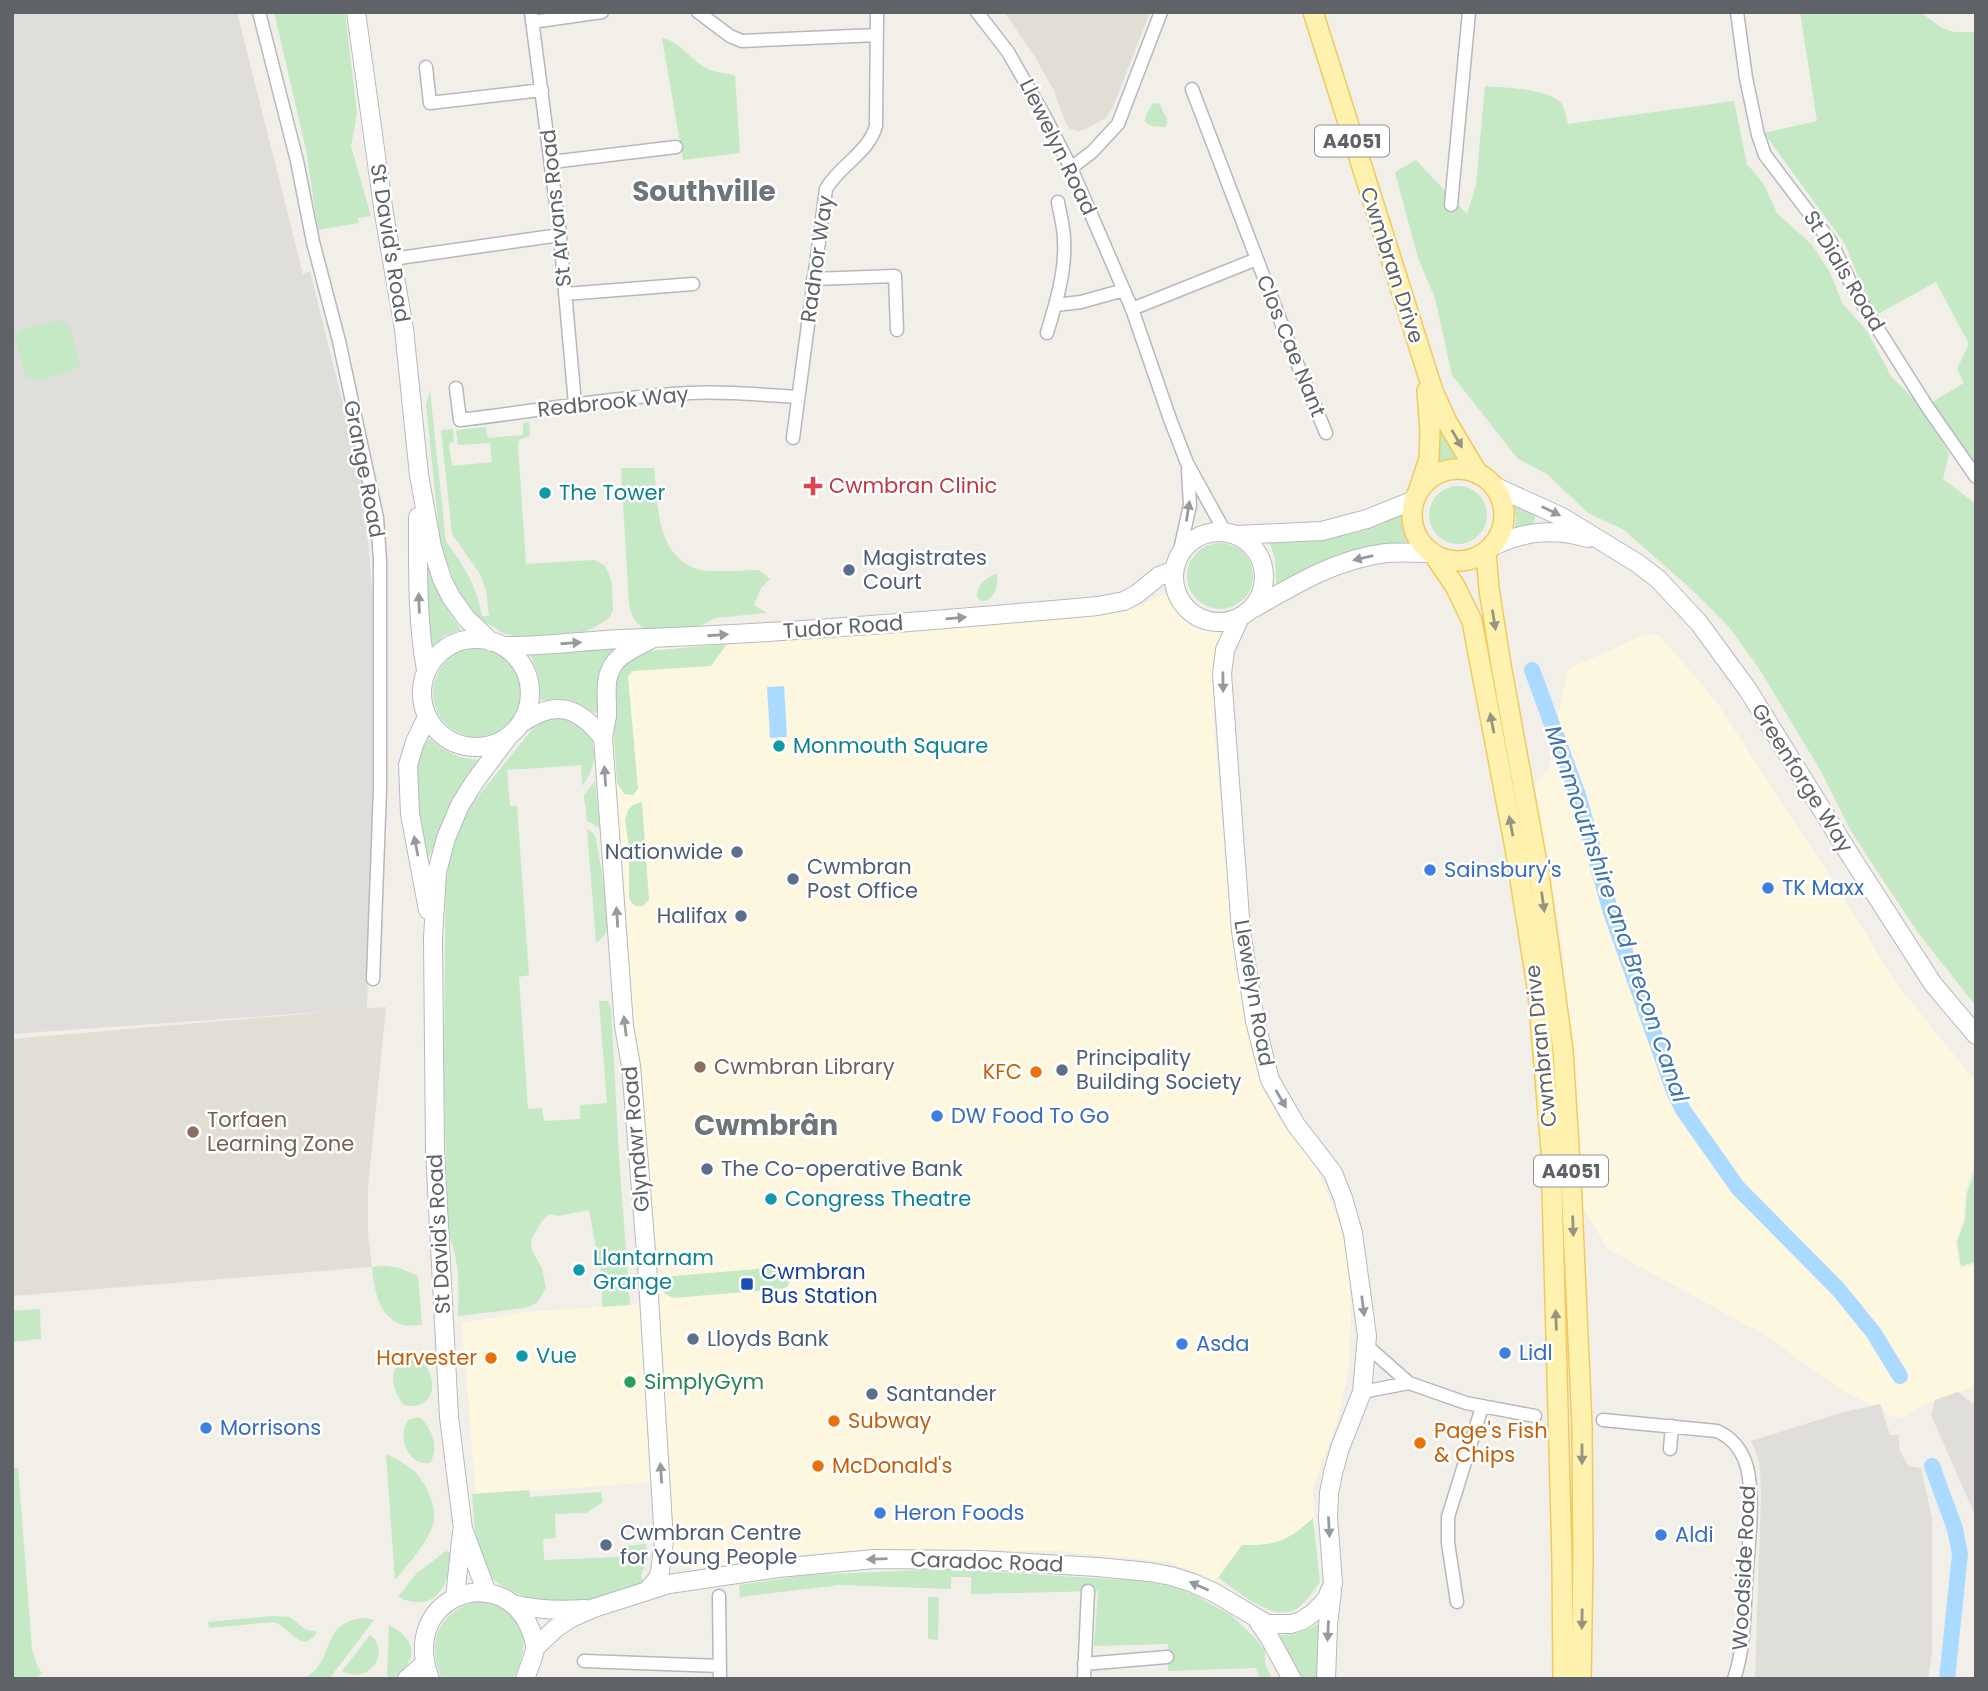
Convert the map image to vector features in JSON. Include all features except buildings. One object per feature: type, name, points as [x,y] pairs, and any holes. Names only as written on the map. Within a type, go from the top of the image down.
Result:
[{"type":"main road","name":"Cwmbran Drive","points":[[1313,12],[1421,358]]},
{"type":"main road","name":"A4051","points":[[1421,358],[1447,422],[1486,480]]},
{"type":"main road","name":"A4051","points":[[1417,495],[1429,460],[1430,442],[1428,396],[1421,358]]},
{"type":"main road","points":[[1451,470],[1468,470],[1486,480],[1502,502],[1502,530],[1490,549],[1474,559],[1460,562],[1446,560],[1432,554],[1415,535],[1411,513],[1417,495],[1431,477],[1451,470]]},
{"type":"main road","name":"Cwmbran Drive","points":[[1490,549],[1489,589],[1539,874],[1563,1050],[1582,1426],[1581,1679]]},
{"type":"main road","name":"Cwmbran Drive","points":[[1432,554],[1455,586],[1472,621],[1515,848],[1538,993],[1551,1150],[1563,1679]]},
{"type":"street","name":"Grange Road","points":[[259,12],[339,341],[378,529],[380,789],[373,979]]},
{"type":"street","name":"St David's Road","points":[[356,12],[384,214],[408,359],[419,475],[432,547],[451,597],[466,618],[513,654],[527,675],[530,688],[526,713],[475,781],[460,805],[446,838],[437,872],[433,938],[435,1150],[449,1417],[463,1529],[487,1594]]},
{"type":"street","points":[[532,17],[602,12]]},
{"type":"street","points":[[698,12],[730,36],[742,41],[877,36]]},
{"type":"street","name":"Radnor Way","points":[[793,438],[825,190],[871,139],[876,126],[877,12]]},
{"type":"street","name":"Llewelyn Road","points":[[977,12],[1009,52],[1071,168],[1132,309],[1187,463],[1231,533]]},
{"type":"street","points":[[1071,168],[1092,152],[1118,124],[1161,12]]},
{"type":"street","points":[[1451,205],[1469,12]]},
{"type":"street","name":"St Dials Road","points":[[1737,12],[1746,78],[1765,155],[1831,242],[1856,294],[1926,405],[1976,477]]},
{"type":"street","name":"St Arvans Road","points":[[532,17],[560,235],[575,404]]},
{"type":"street","points":[[426,67],[430,103],[542,90]]},
{"type":"street","name":"Clos Cae Nant","points":[[1192,89],[1326,433]]},
{"type":"street","points":[[551,162],[676,147]]},
{"type":"street","name":"Llewelyn Road","points":[[1047,333],[1056,305],[1064,261],[1065,247],[1058,202]]},
{"type":"street","points":[[392,259],[560,235]]},
{"type":"street","name":"Clos Cae Nant","points":[[1132,309],[1257,260]]},
{"type":"street","points":[[813,279],[895,276],[897,330]]},
{"type":"street","points":[[565,294],[693,284]]},
{"type":"street","points":[[1056,305],[1082,302],[1124,290]]},
{"type":"street","name":"Redbrook Way","points":[[456,388],[460,420],[575,404],[691,393],[798,397]]},
{"type":"street","name":"Llewelyn Road","points":[[1176,565],[1190,505],[1187,463]]},
{"type":"street","name":"St David's Road","points":[[419,475],[420,636],[426,670],[422,702],[427,717],[415,741],[408,765],[408,783],[412,827],[433,938]]},
{"type":"street","name":"Greenforge Way","points":[[1486,480],[1562,517],[1637,563],[1658,579],[1699,623],[1748,690],[1933,984],[1976,1035]]},
{"type":"street","points":[[1417,495],[1367,519],[1322,531],[1210,532],[1196,537],[1185,547],[1176,565],[1174,583],[1178,596],[1197,616],[1210,621],[1225,621],[1244,614],[1343,562],[1390,553],[1432,554]]},
{"type":"street","points":[[1231,533],[1247,541],[1256,551],[1265,575],[1258,601],[1244,614]]},
{"type":"street","name":"Greenforge Way","points":[[1490,549],[1514,536],[1536,533],[1575,534],[1605,543]]},
{"type":"street","name":"Tudor Road","points":[[497,644],[532,646],[619,639],[650,640],[1098,606],[1124,601],[1176,565]]},
{"type":"street","name":"Llewelyn Road","points":[[1244,614],[1225,650],[1222,674],[1241,931],[1255,1021],[1270,1080],[1296,1125],[1333,1173],[1343,1198],[1353,1233],[1367,1346],[1362,1392],[1340,1448],[1329,1493],[1333,1584],[1326,1679]]},
{"type":"street","points":[[426,670],[440,653],[459,642],[470,639],[497,644]]},
{"type":"street","name":"Glyndwr Road","points":[[650,640],[623,655],[615,662],[610,672],[603,738],[624,1026],[631,1066],[647,1264],[664,1541]]},
{"type":"street","points":[[427,717],[436,730],[448,740],[463,746],[494,744],[537,712],[549,709],[572,711],[582,716],[603,738]]},
{"type":"street","points":[[1367,1346],[1409,1383],[1449,1399],[1535,1416]]},
{"type":"street","points":[[1362,1392],[1409,1383]]},
{"type":"street","points":[[1457,1602],[1448,1543],[1448,1517],[1482,1407]]},
{"type":"street","name":"Woodside Road","points":[[1603,1420],[1707,1429],[1725,1435],[1738,1447],[1747,1467],[1750,1492],[1742,1648],[1734,1679]]},
{"type":"street","points":[[1670,1449],[1672,1426]]},
{"type":"street","name":"St David's Road","points":[[455,1597],[463,1529]]},
{"type":"street","points":[[648,1591],[658,1578],[664,1541]]},
{"type":"street","name":"Caradoc Road","points":[[664,1541],[675,1568],[684,1574],[705,1578]]},
{"type":"street","name":"Caradoc Road","points":[[535,1648],[571,1618],[668,1584],[778,1568],[874,1559],[980,1560],[1149,1572],[1193,1583],[1231,1602],[1258,1620]]},
{"type":"street","points":[[1258,1620],[1276,1625],[1301,1620],[1322,1605],[1333,1584]]},
{"type":"street","points":[[1084,1679],[1088,1591]]},
{"type":"street","points":[[407,1679],[427,1671],[423,1650],[425,1631],[440,1606],[455,1597],[471,1593],[500,1597],[524,1616],[532,1631],[535,1648],[525,1679]]},
{"type":"street","points":[[584,1661],[720,1673],[719,1596]]},
{"type":"street","name":"Caradoc Road","points":[[512,1604],[555,1611],[594,1608]]},
{"type":"street","points":[[1258,1620],[1293,1679]]},
{"type":"street","points":[[1084,1664],[1167,1657]]},
{"type":"shaded area","points":[[12,12],[237,12],[303,274],[310,271],[364,489],[372,589],[374,799],[367,1009],[12,1034]]},
{"type":"shaded area","points":[[1004,12],[1150,12],[1113,107],[1106,118],[1084,130],[1070,129],[1053,89],[1035,57]]},
{"type":"shaded area","points":[[1164,594],[1223,634],[1213,717],[1234,954],[1269,1097],[1277,1116],[1313,1161],[1339,1220],[1349,1270],[1351,1320],[1348,1373],[1337,1422],[1313,1486],[1316,1562],[1235,1587],[1168,1562],[1058,1551],[867,1550],[779,1556],[696,1569],[683,1567],[678,1562],[672,1544],[611,715],[634,654],[654,649],[1097,613],[1136,608]]},
{"type":"shaded area","points":[[1644,635],[1659,635],[1715,700],[1832,879],[1896,983],[1976,1082],[1976,1164],[1965,1194],[1963,1220],[1955,1243],[1960,1268],[1976,1264],[1976,1386],[1918,1407],[1901,1418],[1887,1414],[1880,1404],[1873,1406],[1842,1390],[1763,1334],[1608,1249],[1583,1208],[1560,928],[1532,788],[1549,769],[1568,669]]},
{"type":"shaded area","name":"Torfaen Learning Zone","points":[[386,1007],[368,1187],[368,1234],[372,1267],[12,1296],[12,1039]]},
{"type":"shaded area","points":[[639,1304],[653,1482],[476,1495],[462,1323],[528,1312]]},
{"type":"shaded area","points":[[1958,1392],[1976,1406],[1976,1517],[1931,1415],[1935,1400]]},
{"type":"shaded area","points":[[1880,1404],[1890,1435],[1899,1435],[1899,1449],[1908,1466],[1921,1468],[1932,1518],[1932,1652],[1928,1679],[1755,1679],[1761,1495],[1760,1467],[1751,1441],[1844,1412]]},
{"type":"green space","points":[[274,12],[345,12],[357,113],[351,146],[371,216],[358,218],[359,223],[318,230],[306,150]]},
{"type":"green space","points":[[1800,12],[1920,12],[1942,28],[1953,32],[1976,32],[1976,470],[1929,404],[1964,383],[1957,369],[1969,344],[1936,282],[1874,316],[1845,244],[1764,133],[1817,121]]},
{"type":"green space","points":[[662,38],[678,45],[705,67],[735,75],[740,153],[683,160]]},
{"type":"green space","points":[[1485,86],[1525,90],[1555,98],[1562,105],[1568,124],[1734,101],[1747,164],[1763,183],[1777,213],[1812,245],[1829,271],[1843,304],[1867,331],[1891,376],[1911,396],[1935,429],[1949,454],[1943,479],[1976,504],[1976,1006],[1919,934],[1851,831],[1822,773],[1760,670],[1729,627],[1691,589],[1624,530],[1588,513],[1547,474],[1518,459],[1452,375],[1435,298],[1418,258],[1395,172],[1416,160],[1467,214],[1476,185]]},
{"type":"green space","points":[[1153,103],[1160,104],[1167,118],[1165,127],[1151,126],[1145,122]]},
{"type":"green space","points":[[60,320],[69,325],[80,364],[75,370],[34,381],[26,377],[15,337],[20,330]]},
{"type":"green space","points":[[430,391],[446,542],[469,577],[482,616],[489,616],[486,590],[480,574],[452,534],[441,430],[453,429],[454,442],[449,444],[452,466],[492,462],[490,443],[458,445],[456,430],[486,427],[488,438],[523,435],[523,423],[529,422],[530,436],[519,440],[518,445],[526,564],[594,560],[604,565],[612,585],[613,610],[609,618],[575,636],[522,638],[503,633],[472,614],[457,589],[440,542],[426,404]]},
{"type":"green space","points":[[1446,429],[1463,460],[1451,460],[1437,465],[1436,432]]},
{"type":"green space","points":[[621,468],[654,468],[661,525],[665,538],[681,561],[708,571],[759,570],[770,579],[761,588],[754,605],[767,613],[715,618],[695,629],[655,631],[638,624],[629,605]]},
{"type":"green space","points":[[1458,486],[1469,488],[1482,499],[1487,515],[1485,526],[1474,539],[1458,544],[1447,542],[1434,531],[1429,515],[1431,504],[1442,491]]},
{"type":"green space","points":[[1514,505],[1536,513],[1533,526],[1514,530]]},
{"type":"green space","points":[[1403,511],[1408,542],[1343,554],[1306,568],[1276,584],[1275,559],[1269,540],[1321,538],[1356,533],[1389,521]]},
{"type":"green space","points":[[421,530],[435,582],[444,604],[461,630],[445,635],[431,647]]},
{"type":"green space","points":[[1226,543],[1244,552],[1251,563],[1251,589],[1244,600],[1233,607],[1214,609],[1196,600],[1189,589],[1187,570],[1196,552],[1207,545]]},
{"type":"green space","points":[[997,573],[995,592],[989,599],[980,601],[977,596],[981,584]]},
{"type":"green space","points":[[727,644],[711,666],[633,671],[628,676],[638,789],[633,795],[624,794],[617,783],[611,696],[622,665],[646,651]]},
{"type":"green space","points":[[628,647],[600,715],[569,700],[540,700],[537,671],[530,655],[532,653]]},
{"type":"green space","points":[[477,649],[494,653],[508,662],[517,676],[521,693],[517,710],[508,724],[494,733],[477,737],[460,733],[446,724],[437,710],[433,693],[437,676],[446,662],[460,653]]},
{"type":"green space","points":[[545,720],[569,720],[580,726],[592,742],[593,764],[582,786],[581,765],[507,770],[510,806],[517,806],[529,975],[519,977],[528,1109],[542,1108],[544,1121],[580,1119],[580,1105],[607,1103],[599,1001],[608,1001],[611,1008],[630,1305],[602,1307],[602,1280],[589,1210],[558,1216],[549,1214],[541,1222],[531,1240],[532,1251],[542,1268],[546,1288],[537,1303],[524,1308],[458,1316],[457,1264],[448,1234],[444,1092],[446,882],[453,838],[467,810],[534,727]]},
{"type":"green space","points":[[429,738],[453,754],[480,760],[454,801],[427,861],[417,812],[415,774],[417,762]]},
{"type":"green space","points":[[595,781],[600,828],[587,821],[584,801],[584,795]]},
{"type":"green space","points":[[642,802],[649,900],[643,906],[636,906],[629,898],[629,848],[625,820],[628,810]]},
{"type":"green space","points":[[587,829],[596,839],[608,923],[604,936],[596,943]]},
{"type":"green space","points":[[1976,1168],[1976,1262],[1961,1266],[1957,1241],[1965,1221],[1967,1193]]},
{"type":"green space","points":[[386,1266],[418,1276],[422,1325],[400,1324],[382,1308],[372,1267]]},
{"type":"green space","points":[[787,1268],[792,1277],[787,1287],[782,1289],[673,1298],[663,1290],[664,1282],[672,1276]]},
{"type":"green space","points":[[40,1309],[41,1339],[12,1342],[12,1311]]},
{"type":"green space","points":[[407,1357],[417,1359],[425,1366],[432,1384],[431,1394],[417,1406],[404,1405],[394,1386],[396,1367]]},
{"type":"green space","points":[[421,1418],[431,1434],[434,1451],[430,1463],[415,1460],[406,1449],[405,1427],[408,1420]]},
{"type":"green space","points":[[386,1454],[408,1466],[424,1483],[434,1515],[424,1544],[395,1580]]},
{"type":"green space","points":[[12,1468],[18,1468],[32,1649],[42,1674],[33,1679],[14,1679]]},
{"type":"green space","points":[[529,1490],[530,1497],[601,1492],[603,1502],[586,1513],[555,1514],[556,1538],[543,1539],[544,1560],[621,1557],[621,1546],[646,1544],[647,1560],[641,1576],[645,1584],[637,1589],[604,1597],[558,1603],[527,1597],[496,1581],[485,1569],[479,1551],[472,1494]]},
{"type":"green space","points":[[1313,1518],[1320,1582],[1298,1608],[1288,1612],[1267,1609],[1218,1578],[1242,1545],[1272,1543],[1288,1537]]},
{"type":"green space","points":[[446,1551],[451,1553],[449,1569],[444,1585],[435,1597],[420,1602],[398,1597],[416,1574]]},
{"type":"green space","points":[[946,1569],[1142,1581],[1193,1594],[1231,1615],[1257,1640],[1265,1651],[1265,1663],[1272,1679],[1260,1679],[1256,1668],[1168,1671],[1168,1644],[1094,1646],[1098,1591],[971,1594],[971,1577],[951,1577],[951,1589],[840,1585],[740,1597],[739,1585],[808,1575]]},
{"type":"green space","points":[[928,1597],[939,1597],[938,1640],[928,1639]]},
{"type":"green space","points":[[477,1601],[505,1610],[520,1627],[523,1651],[513,1679],[442,1679],[435,1653],[439,1630],[453,1612]]},
{"type":"green space","points":[[290,1617],[306,1630],[316,1631],[315,1636],[306,1642],[301,1641],[274,1622],[209,1628],[208,1622]]},
{"type":"green space","points":[[364,1618],[374,1620],[329,1679],[304,1679],[321,1662],[340,1627],[350,1621]]},
{"type":"green space","points":[[1324,1619],[1322,1679],[1297,1679],[1275,1636],[1301,1632]]},
{"type":"green space","points":[[389,1625],[405,1637],[412,1651],[407,1665],[392,1679],[387,1675]]},
{"type":"green space","points":[[370,1635],[379,1649],[374,1665],[361,1674],[342,1671]]},
{"type":"water","points":[[784,686],[787,737],[770,738],[767,687]]},
{"type":"waterway","name":"Monmouthshire and Brecon Canal","points":[[1532,670],[1578,795],[1610,909],[1683,1110],[1738,1188],[1838,1289],[1873,1332],[1900,1376]]},
{"type":"waterway","name":"Monmouthshire and Brecon Canal","points":[[1932,1466],[1955,1529],[1960,1554],[1947,1679]]},
{"type":"place","name":"Cwmbran Clinic","points":[[813,486]]},
{"type":"place","name":"The Tower","points":[[545,493]]},
{"type":"place","name":"Magistrates Court","points":[[849,570]]},
{"type":"place","name":"Monmouth Square","points":[[779,746]]},
{"type":"place","name":"Nationwide","points":[[737,852]]},
{"type":"place","name":"Sainsbury's","points":[[1430,870]]},
{"type":"place","name":"Cwmbran Post Office","points":[[793,879]]},
{"type":"place","name":"TK Maxx","points":[[1768,888]]},
{"type":"place","name":"Halifax","points":[[741,916]]},
{"type":"place","name":"Cwmbran Library","points":[[700,1067]]},
{"type":"place","name":"Principality Building Society","points":[[1062,1070]]},
{"type":"place","name":"KFC","points":[[1036,1072]]},
{"type":"place","name":"DW Food To Go","points":[[937,1116]]},
{"type":"place","name":"Torfaen Learning Zone","points":[[193,1132]]},
{"type":"place","name":"The Co-operative Bank","points":[[707,1169]]},
{"type":"place","name":"Congress Theatre","points":[[771,1199]]},
{"type":"place","name":"Llantarnam Grange","points":[[579,1270]]},
{"type":"place","name":"Cwmbran Bus Station","points":[[747,1284]]},
{"type":"place","name":"Lloyds Bank","points":[[693,1339]]},
{"type":"place","name":"Asda","points":[[1182,1344]]},
{"type":"place","name":"Lidl","points":[[1505,1353]]},
{"type":"place","name":"Vue","points":[[522,1356]]},
{"type":"place","name":"Harvester","points":[[491,1358]]},
{"type":"place","name":"SimplyGym","points":[[630,1382]]},
{"type":"place","name":"Santander","points":[[872,1394]]},
{"type":"place","name":"Subway","points":[[834,1421]]},
{"type":"place","name":"Morrisons","points":[[206,1428]]},
{"type":"place","name":"Page's Fish & Chips","points":[[1420,1443]]},
{"type":"place","name":"McDonald's","points":[[818,1466]]},
{"type":"place","name":"Heron Foods","points":[[880,1513]]},
{"type":"place","name":"Aldi","points":[[1661,1535]]},
{"type":"place","name":"Cwmbran Centre for Young People","points":[[606,1545]]},
{"type":"district","name":"Southville","points":[[704,191]]},
{"type":"district","name":"Cwmbrân","points":[[766,1125]]}]
